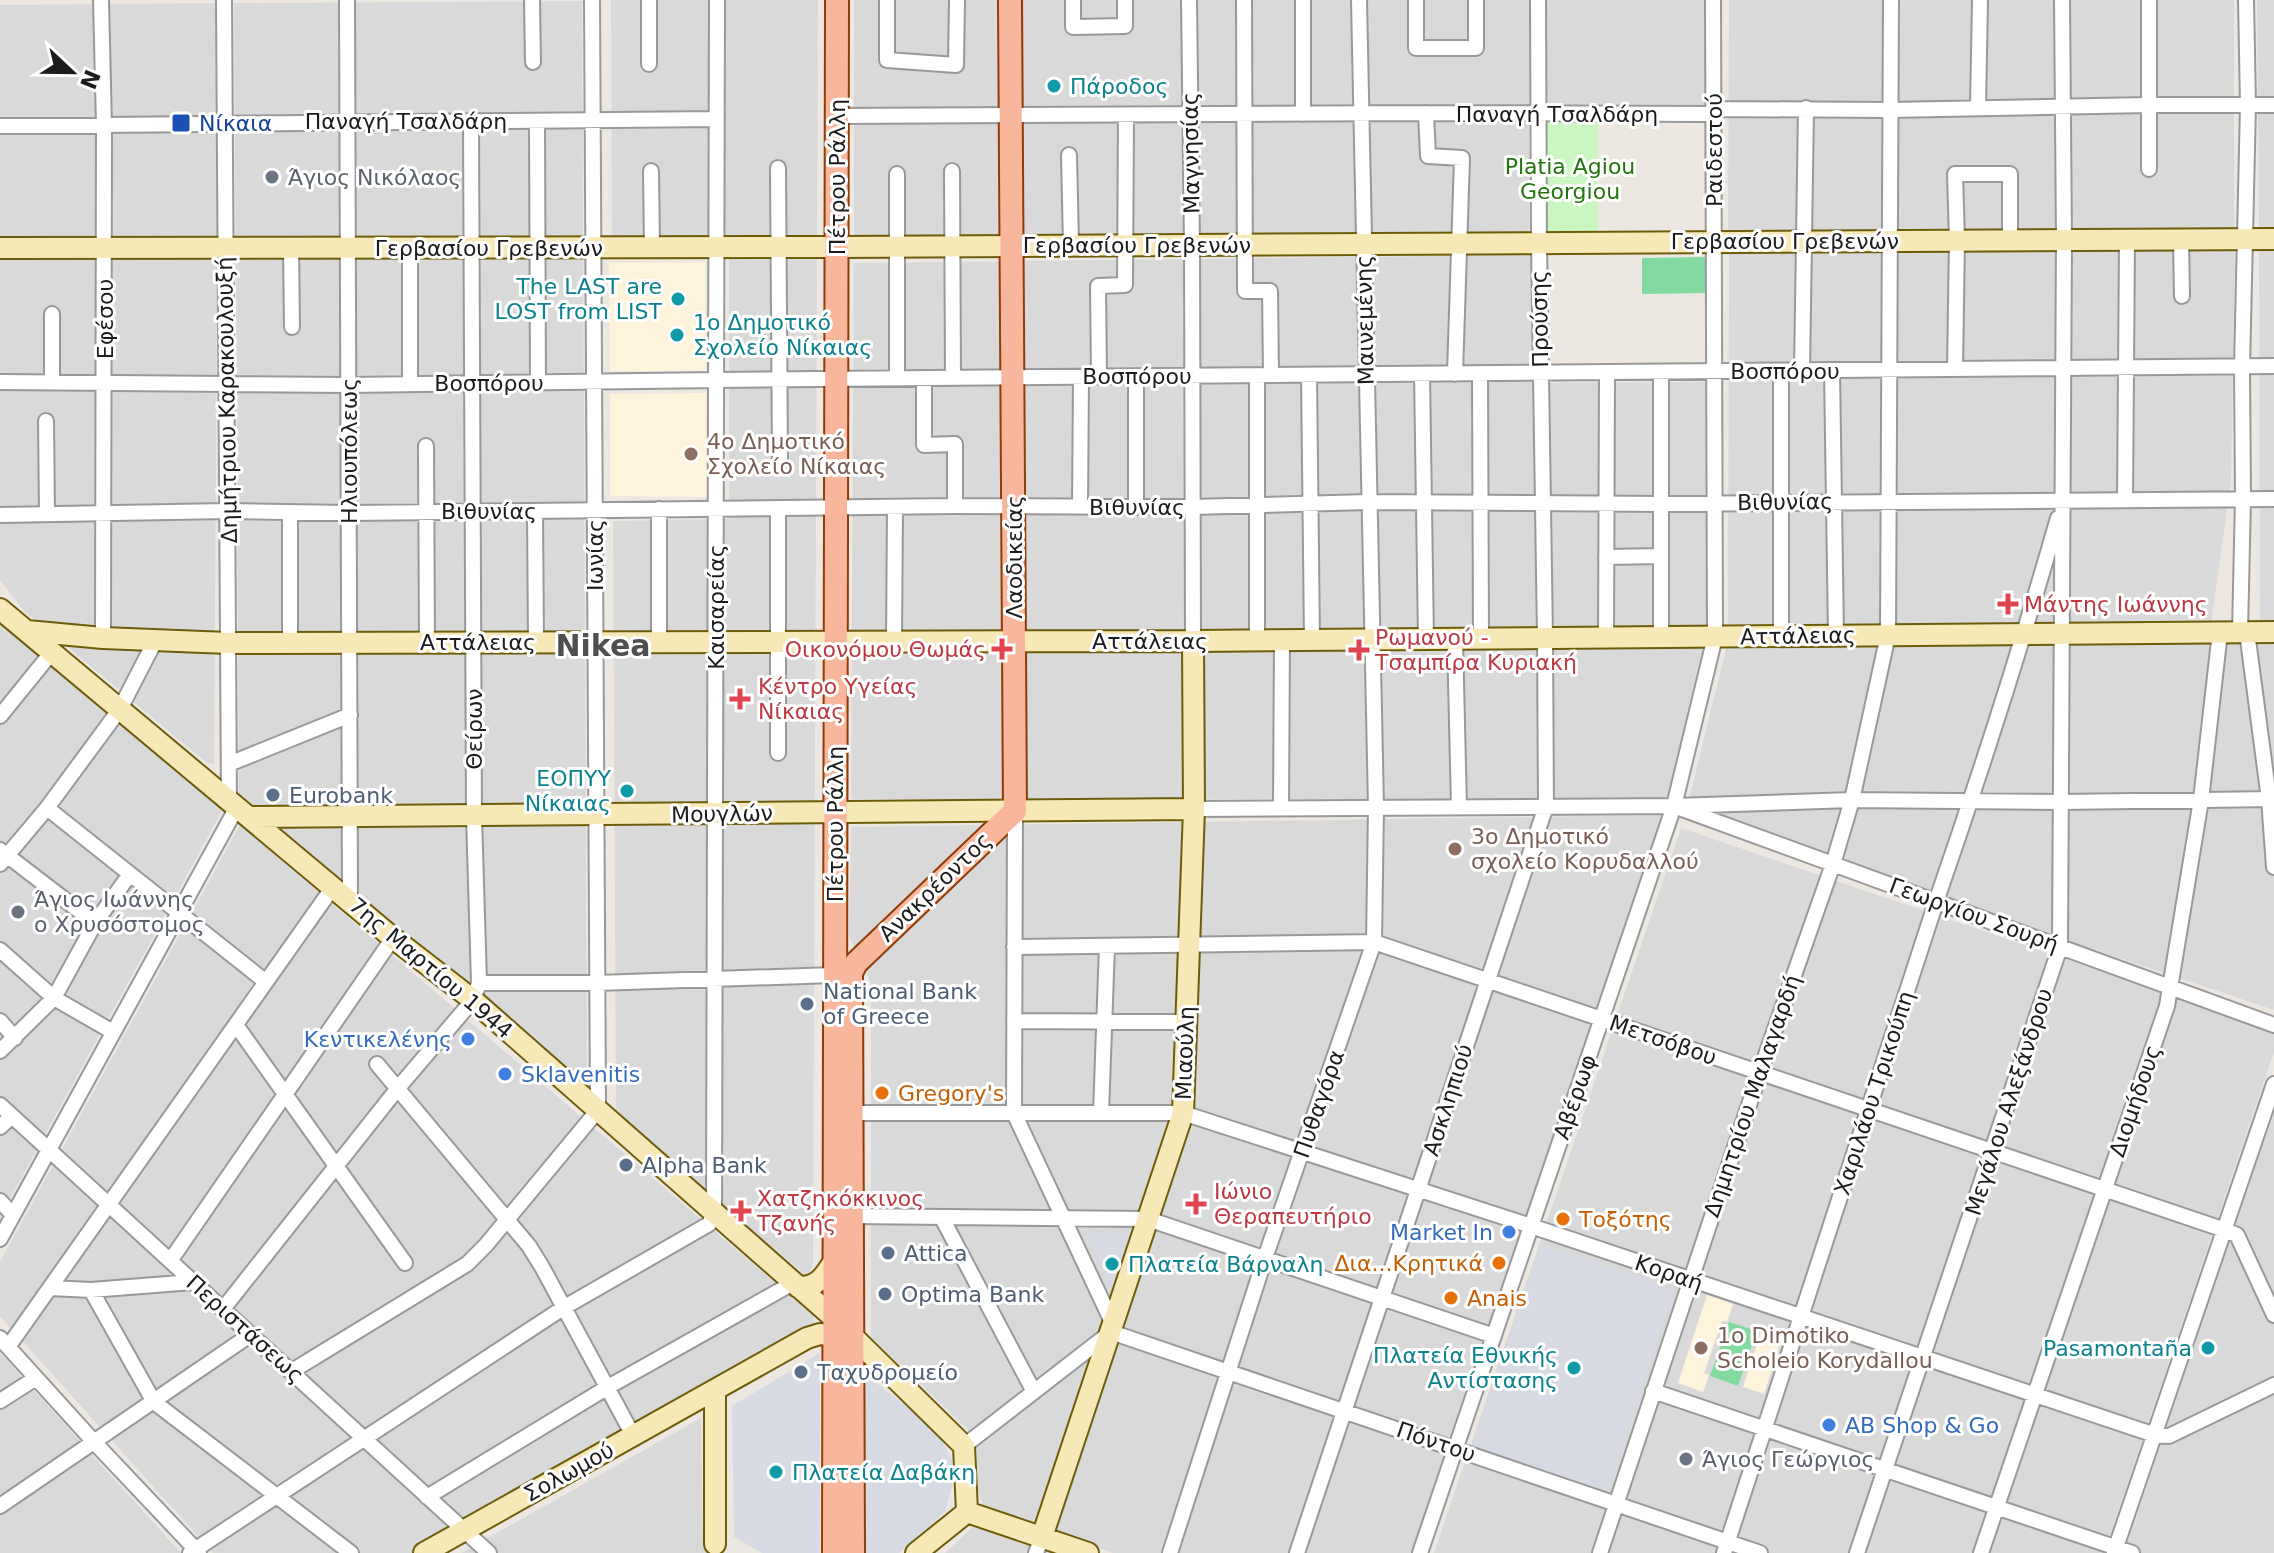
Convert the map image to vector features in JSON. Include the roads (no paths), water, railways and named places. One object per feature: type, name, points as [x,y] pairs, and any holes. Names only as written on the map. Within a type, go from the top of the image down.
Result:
[{"type":"main road","name":"Πέτρου Ράλλη","points":[[837,0],[834,1261],[853,1553]]},
{"type":"main road","name":"Λαοδικείας","points":[[1010,0],[1015,811]]},
{"type":"main road","name":"Ανακρέοντος","points":[[856,963],[1015,811]]},
{"type":"main road","name":"Πέτρου Ράλλη","points":[[834,1553],[840,1330],[851,1216],[850,978],[856,963]]},
{"type":"street","name":"Εφέσου","points":[[101,0],[105,383],[103,638]]},
{"type":"street","name":"Δημήτριου Καρακουλουξή","points":[[224,0],[229,764],[239,808]]},
{"type":"street","name":"Ηλιουπόλεως","points":[[347,0],[350,901]]},
{"type":"street","points":[[532,0],[533,62]]},
{"type":"street","name":"Ιωνίας","points":[[592,0],[598,1110]]},
{"type":"street","points":[[649,0],[649,64]]},
{"type":"street","name":"Καισαρείας","points":[[714,1214],[717,0]]},
{"type":"street","points":[[887,0],[887,60],[956,65],[957,0]]},
{"type":"street","points":[[1073,0],[1073,27],[1125,26],[1125,0]]},
{"type":"street","name":"Μαγνησίας","points":[[1189,0],[1193,641]]},
{"type":"street","points":[[1244,0],[1245,291],[1270,291],[1256,505],[1257,641]]},
{"type":"street","points":[[1303,0],[1303,114]]},
{"type":"street","name":"Μαινεμένης","points":[[1359,0],[1371,640]]},
{"type":"street","points":[[1416,0],[1416,48],[1476,48],[1476,0]]},
{"type":"street","name":"Προύσης","points":[[1538,0],[1545,638]]},
{"type":"street","name":"Ραιδεστού","points":[[1713,0],[1715,637]]},
{"type":"street","name":"Δημητρίου Μαλαγαρδή","points":[[1600,1553],[1760,1072],[1833,864],[1852,800],[1888,635],[1891,0]]},
{"type":"street","points":[[1978,108],[1980,0]]},
{"type":"street","name":"Μεγάλου Αλεξάνδρου","points":[[1857,1553],[2060,947],[2064,240],[2062,0]]},
{"type":"street","points":[[2149,0],[2149,169]]},
{"type":"street","points":[[2246,0],[2248,105],[2242,367],[2243,499],[2236,632],[2271,799],[2274,867]]},
{"type":"street","name":"Παναγή Τσαλδάρη","points":[[837,116],[1709,114],[1714,109],[2274,105]]},
{"type":"street","points":[[1802,371],[1806,108]]},
{"type":"street","points":[[1426,113],[1428,156],[1462,158],[1455,374]]},
{"type":"street","points":[[1099,376],[1098,286],[1125,285],[1126,115]]},
{"type":"street","name":"Παναγή Τσαλδάρη","points":[[0,126],[717,119]]},
{"type":"street","name":"Θείρων","points":[[471,121],[476,992]]},
{"type":"street","points":[[537,121],[538,383]]},
{"type":"street","points":[[1069,155],[1071,245]]},
{"type":"street","points":[[778,168],[780,461]]},
{"type":"street","points":[[651,171],[652,247]]},
{"type":"street","points":[[952,171],[953,378]]},
{"type":"street","points":[[897,174],[897,378]]},
{"type":"street","points":[[1955,369],[1955,174],[2010,174],[2010,240]]},
{"type":"street","points":[[2181,239],[2182,296]]},
{"type":"street","name":"Γερβασίου Γρεβενών","points":[[0,248],[2274,239]]},
{"type":"street","points":[[2125,500],[2127,240]]},
{"type":"street","points":[[291,248],[292,327]]},
{"type":"street","points":[[410,248],[410,384]]},
{"type":"street","points":[[52,314],[52,382]]},
{"type":"street","name":"Βοσπόρου","points":[[0,382],[349,385],[2274,366]]},
{"type":"street","points":[[1832,370],[1836,636]]},
{"type":"street","points":[[1781,371],[1781,636]]},
{"type":"street","points":[[1606,638],[1607,372]]},
{"type":"street","points":[[1661,372],[1661,637]]},
{"type":"street","points":[[1480,373],[1481,639]]},
{"type":"street","points":[[1422,374],[1426,639]]},
{"type":"street","points":[[1309,375],[1312,640]]},
{"type":"street","points":[[1136,376],[1136,507]]},
{"type":"street","points":[[1080,507],[1081,377]]},
{"type":"street","points":[[924,378],[924,445],[955,444],[955,506]]},
{"type":"street","points":[[46,421],[47,514]]},
{"type":"street","points":[[426,446],[427,643]]},
{"type":"street","name":"Βιθυνίας","points":[[0,515],[955,506],[1193,507],[1368,502],[1715,504],[2274,499]]},
{"type":"street","name":"Χαριλάου Τρικούπη","points":[[1726,1547],[1971,800],[2063,500]]},
{"type":"street","points":[[894,641],[895,507]]},
{"type":"street","points":[[778,508],[778,753]]},
{"type":"street","points":[[659,509],[659,641]]},
{"type":"street","points":[[535,511],[536,642]]},
{"type":"street","points":[[290,512],[290,643]]},
{"type":"street","points":[[1606,557],[1661,556]]},
{"type":"street","name":"7ης Μαρτίου 1944","points":[[0,609],[393,938],[476,992],[598,1110],[796,1285],[840,1330]]},
{"type":"street","name":"Αττάλειας","points":[[27,631],[103,638],[228,643],[1257,641],[2274,632]]},
{"type":"street","name":"Διομήδους","points":[[1981,1553],[2162,1021],[2201,800],[2236,632]]},
{"type":"street","name":"Αβέρωφ","points":[[1420,1553],[1674,806],[1715,637]]},
{"type":"street","name":"Ασκληπιού","points":[[1297,1553],[1546,806],[1545,638]]},
{"type":"street","points":[[1455,639],[1459,807]]},
{"type":"street","points":[[1281,808],[1282,640]]},
{"type":"street","name":"Πυθαγόρα","points":[[1170,1553],[1265,1258],[1374,942],[1376,807],[1371,640]]},
{"type":"street","points":[[95,923],[2,856],[47,808],[120,709],[155,641]]},
{"type":"street","name":"Μιαούλη","points":[[1039,1545],[1183,1113],[1194,809],[1193,641]]},
{"type":"street","points":[[0,716],[52,652]]},
{"type":"street","points":[[229,764],[350,715]]},
{"type":"street","points":[[1194,809],[1674,806],[1852,800],[2062,802],[2271,799]]},
{"type":"street","name":"Γεωργίου Σουρή","points":[[1674,806],[2274,1025]]},
{"type":"street","points":[[47,808],[266,982]]},
{"type":"street","points":[[0,1239],[178,913],[239,808]]},
{"type":"street","name":"Μουγλών","points":[[239,808],[350,817],[1194,809]]},
{"type":"street","name":"Λαοδικείας","points":[[1014,1113],[1015,811]]},
{"type":"street","points":[[0,1051],[54,998],[95,923],[130,874]]},
{"type":"street","points":[[333,887],[110,1206],[50,1288],[4,1342],[195,1552],[563,1308],[709,1224],[714,1214]]},
{"type":"street","points":[[170,1261],[393,938]]},
{"type":"street","name":"Μετσόβου","points":[[1014,947],[1374,942],[2225,1230]]},
{"type":"street","points":[[1101,1113],[1107,946]]},
{"type":"street","points":[[0,950],[54,998],[113,1032]]},
{"type":"street","points":[[223,1309],[476,992],[597,983],[834,975]]},
{"type":"street","points":[[0,1021],[15,1038]]},
{"type":"street","points":[[1014,1021],[1186,1022]]},
{"type":"street","points":[[236,1025],[405,1263]]},
{"type":"street","points":[[377,1064],[507,1219],[542,1267],[634,1437]]},
{"type":"street","points":[[2115,1550],[2274,1084]]},
{"type":"street","name":"Περιστάσεως","points":[[0,1105],[489,1553]]},
{"type":"street","points":[[292,1371],[458,1270],[486,1245],[598,1110]]},
{"type":"street","name":"Κοραή","points":[[852,1113],[1183,1113],[2155,1435]]},
{"type":"street","points":[[964,1446],[1112,1328],[1014,1113]]},
{"type":"street","points":[[0,1127],[12,1116]]},
{"type":"street","points":[[0,1201],[13,1215]]},
{"type":"street","points":[[851,1216],[1148,1219],[1494,1336]]},
{"type":"street","points":[[942,1218],[1034,1392]]},
{"type":"street","points":[[2225,1230],[2237,1235],[2274,1315]]},
{"type":"street","points":[[427,1497],[608,1387],[796,1285],[807,1287],[816,1284],[823,1279],[834,1261]]},
{"type":"street","points":[[50,1288],[91,1290],[193,1282]]},
{"type":"street","points":[[91,1290],[154,1402],[351,1553]]},
{"type":"street","name":"Πόντου","points":[[1112,1328],[1228,1372],[1616,1504],[1726,1547],[1760,1553]]},
{"type":"street","points":[[715,1551],[715,1392],[807,1338],[840,1330],[964,1446],[967,1512]]},
{"type":"street","points":[[0,1506],[250,1335]]},
{"type":"street","points":[[0,1401],[36,1378]]},
{"type":"street","points":[[2155,1435],[2169,1436],[2274,1385]]},
{"type":"street","points":[[1653,1391],[2115,1550],[2132,1553]]},
{"type":"street","name":"Σολωμού","points":[[424,1553],[715,1392]]},
{"type":"street","points":[[967,1512],[1039,1545],[1088,1553]]},
{"type":"street","points":[[916,1553],[967,1512]]},
{"type":"place","name":"Πάροδος","points":[[1054,86]]},
{"type":"place","name":"Νίκαια","points":[[181,123]]},
{"type":"place","name":"Άγιος Νικόλαος","points":[[272,177]]},
{"type":"place","name":"The LAST are LOST from LIST","points":[[678,299]]},
{"type":"place","name":"1ο Δημοτικό Σχολείο Νίκαιας","points":[[677,335]]},
{"type":"place","name":"4ο Δημοτικό Σχολείο Νίκαιας","points":[[691,454]]},
{"type":"place","name":"Μάντης Ιωάννης","points":[[2008,604]]},
{"type":"place","name":"Οικονόμου Θωμάς","points":[[1002,649]]},
{"type":"place","name":"Ρωμανού - Τσαμπίρα Κυριακή","points":[[1359,650]]},
{"type":"place","name":"Κέντρο Υγείας Νίκαιας","points":[[740,699]]},
{"type":"place","name":"ΕΟΠΥΥ Νίκαιας","points":[[627,791]]},
{"type":"place","name":"Eurobank","points":[[273,795]]},
{"type":"place","name":"3ο Δημοτικό σχολείο Κορυδαλλού","points":[[1455,849]]},
{"type":"place","name":"Άγιος Ιωάννης ο Χρυσόστομος","points":[[18,912]]},
{"type":"place","name":"National Bank of Greece","points":[[807,1004]]},
{"type":"place","name":"Κεντικελένης","points":[[468,1039]]},
{"type":"place","name":"Sklavenitis","points":[[505,1074]]},
{"type":"place","name":"Gregory's","points":[[882,1093]]},
{"type":"place","name":"Alpha Bank","points":[[626,1165]]},
{"type":"place","name":"Ιώνιο Θεραπευτήριο","points":[[1196,1204]]},
{"type":"place","name":"Χατζηκόκκινος Τζανής","points":[[741,1211]]},
{"type":"place","name":"Τοξότης","points":[[1563,1219]]},
{"type":"place","name":"Market In","points":[[1509,1232]]},
{"type":"place","name":"Attica","points":[[888,1253]]},
{"type":"place","name":"Δια...Κρητικά","points":[[1499,1263]]},
{"type":"place","name":"Πλατεία Βάρναλη","points":[[1112,1264]]},
{"type":"place","name":"Optima Bank","points":[[885,1294]]},
{"type":"place","name":"Anais","points":[[1451,1298]]},
{"type":"place","name":"1o Dimotiko Scholeio Korydallou","points":[[1701,1348]]},
{"type":"place","name":"Pasamontaña","points":[[2208,1348]]},
{"type":"place","name":"Πλατεία Εθνικής Αντίστασης","points":[[1574,1368]]},
{"type":"place","name":"Ταχυδρομείο","points":[[801,1372]]},
{"type":"place","name":"ΑΒ Shop & Go","points":[[1829,1425]]},
{"type":"place","name":"Άγιος Γεώργιος","points":[[1686,1459]]},
{"type":"place","name":"Πλατεία Δαβάκη","points":[[776,1472]]},
{"type":"district","name":"Nikea","points":[[603,645]]},
{"type":"park label","name":"Platia Agiou Georgiou","points":[[1570,178]]}]
